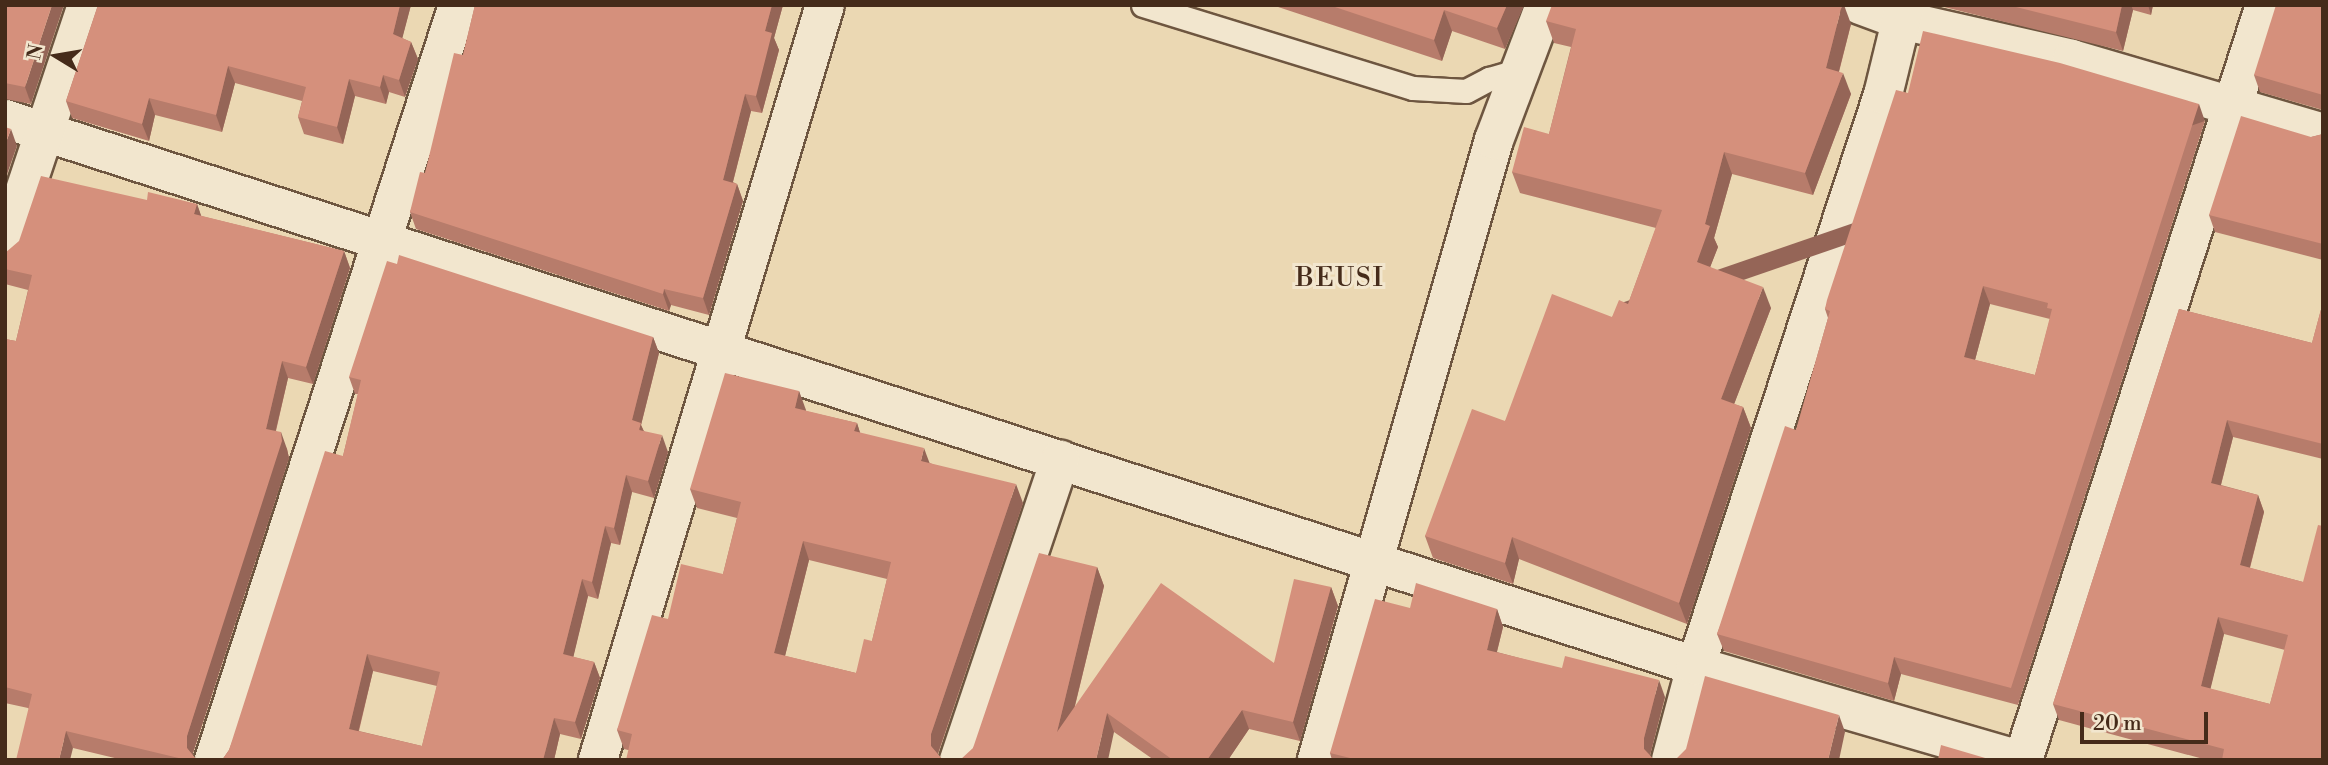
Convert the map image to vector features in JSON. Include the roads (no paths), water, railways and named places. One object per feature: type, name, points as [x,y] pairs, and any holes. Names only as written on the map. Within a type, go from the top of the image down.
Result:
[{"type":"street","points":[[5,250],[87,5]]},
{"type":"street","points":[[214,760],[458,5]]},
{"type":"street","points":[[598,760],[825,5]]},
{"type":"street","points":[[1317,760],[1377,561],[1494,140],[1545,5]]},
{"type":"street","points":[[1860,5],[1903,13],[2072,59],[2323,133]]},
{"type":"street","points":[[5,119],[1696,666],[2021,760],[2265,5]]},
{"type":"street","points":[[1671,760],[1696,666],[1883,96],[1903,13]]},
{"type":"street","points":[[959,760],[1060,460]]},
{"type":"lane","points":[[1143,5],[1413,88],[1466,91],[1489,79],[1521,70]]},
{"type":"district","name":"BEUSI","points":[[1340,279]]}]
